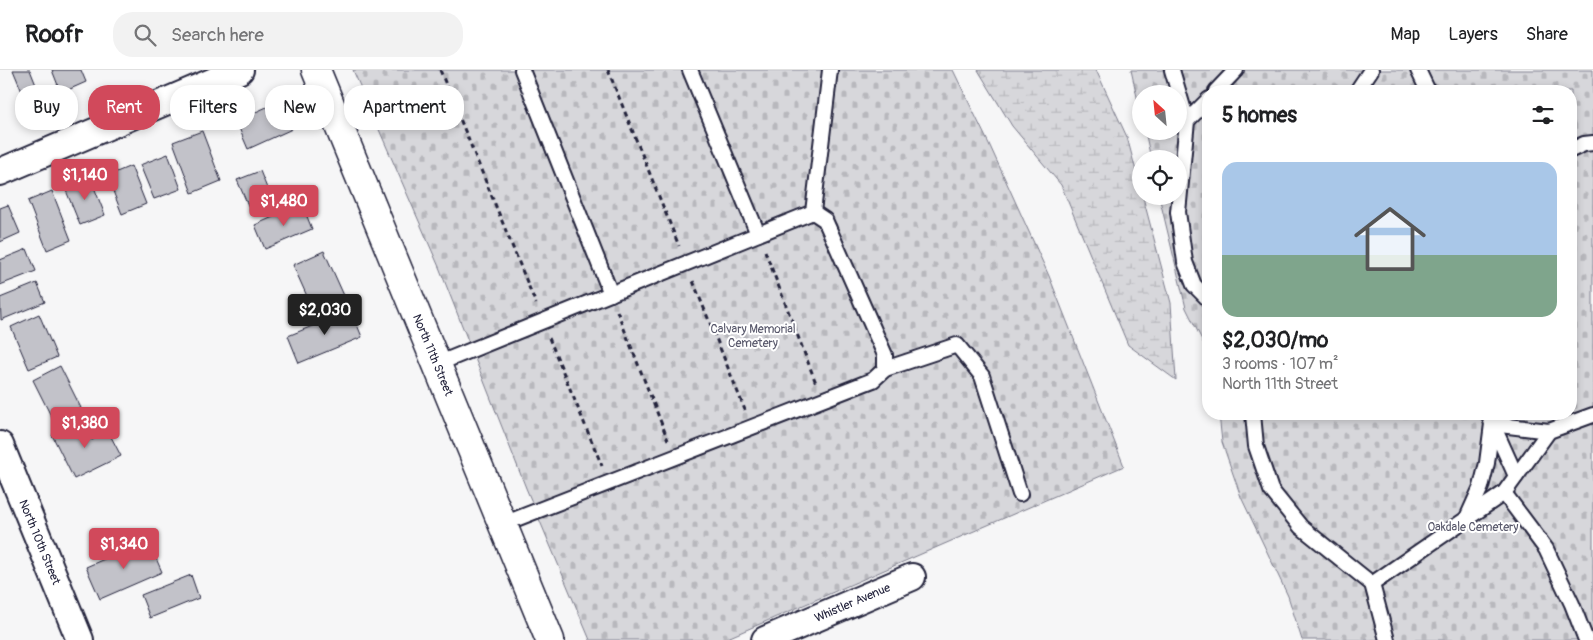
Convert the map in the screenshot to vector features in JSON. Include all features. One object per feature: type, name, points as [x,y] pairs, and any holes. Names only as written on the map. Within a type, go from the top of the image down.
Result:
[{"type":"street","points":[[0,172],[240,70]]},
{"type":"street","name":"North 11th Street","points":[[316,70],[550,640]]},
{"type":"street","name":"North 10th Street","points":[[0,444],[80,640]]},
{"type":"street","name":"Whistler Avenue","points":[[765,640],[912,577]]},
{"type":"lane","points":[[522,70],[611,294]]},
{"type":"lane","points":[[690,70],[758,234]]},
{"type":"lane","points":[[814,212],[830,70]]},
{"type":"lane","points":[[1172,70],[1176,85]]},
{"type":"lane","points":[[1222,85],[1236,70]]},
{"type":"lane","points":[[1361,85],[1371,70]]},
{"type":"lane","points":[[1418,70],[1425,85]]},
{"type":"lane","points":[[1188,121],[1202,106]]},
{"type":"lane","points":[[1185,140],[1178,212],[1185,262],[1194,285],[1202,293]]},
{"type":"lane","points":[[1577,147],[1593,143]]},
{"type":"lane","points":[[437,364],[814,212]]},
{"type":"lane","points":[[814,212],[825,220],[885,355],[886,369]]},
{"type":"lane","points":[[503,524],[873,380],[886,369],[956,345],[982,376],[1020,494]]},
{"type":"lane","points":[[1495,420],[1549,431],[1593,415]]},
{"type":"lane","points":[[1254,420],[1256,446],[1271,490],[1301,526],[1372,584],[1387,640]]},
{"type":"lane","points":[[1467,518],[1481,487],[1487,463],[1490,420]]},
{"type":"lane","points":[[1490,420],[1516,476]]},
{"type":"lane","points":[[1372,584],[1504,493],[1549,431]]},
{"type":"lane","points":[[1504,493],[1546,549],[1572,604],[1586,640]]},
{"type":"path","points":[[440,70],[609,483]]},
{"type":"path","points":[[758,234],[822,399]]},
{"type":"path","points":[[611,294],[675,457]]},
{"type":"green space","name":"Calvary Memorial Cemetery","points":[[353,70],[953,70],[1049,276],[1124,466],[723,640],[590,640],[526,488],[439,267],[379,130],[464,130],[464,85],[360,85]]},
{"type":"green space","points":[[978,70],[1096,70],[1127,137],[1132,156],[1132,205],[1145,205],[1171,303],[1176,380],[1128,345],[1061,185],[1012,126]]},
{"type":"green space","name":"Oakdale Cemetery","points":[[1131,70],[1593,70],[1593,640],[1302,640],[1288,596],[1241,497],[1222,442],[1220,420],[1577,420],[1577,85],[1202,85],[1202,340],[1186,308],[1161,205],[1187,205],[1187,150],[1149,150],[1147,140],[1188,140],[1188,85],[1134,85]]},
{"type":"building","points":[[13,70],[30,70],[36,85],[19,85]]},
{"type":"building","points":[[52,70],[81,70],[86,82],[78,86],[58,85]]},
{"type":"building","points":[[265,108],[265,130],[290,130],[248,149],[240,130],[255,130],[255,112]]},
{"type":"building","points":[[202,131],[221,181],[192,193],[173,142]]},
{"type":"building","points":[[168,154],[181,189],[154,199],[140,165]]},
{"type":"building","points":[[131,166],[146,204],[122,214],[107,176]]},
{"type":"building","points":[[260,171],[273,203],[251,212],[237,180]]},
{"type":"building","points":[[90,177],[105,215],[80,225],[65,188]]},
{"type":"building","points":[[52,191],[71,240],[47,250],[28,201]]},
{"type":"building","points":[[302,204],[312,229],[265,249],[255,225]]},
{"type":"building","points":[[8,205],[20,233],[0,242],[0,208]]},
{"type":"building","points":[[27,249],[36,271],[0,285],[0,260]]},
{"type":"building","points":[[324,251],[346,300],[315,314],[293,265]]},
{"type":"building","points":[[37,283],[45,302],[1,320],[0,298]]},
{"type":"building","points":[[351,310],[362,337],[299,363],[288,336]]},
{"type":"building","points":[[39,314],[57,357],[29,369],[11,327]]},
{"type":"building","points":[[60,366],[81,408],[54,422],[33,380]]},
{"type":"building","points":[[81,420],[92,440],[108,431],[121,456],[74,479],[52,435]]},
{"type":"building","points":[[148,540],[162,572],[100,599],[86,567]]},
{"type":"building","points":[[191,575],[199,598],[150,618],[141,595]]}]
